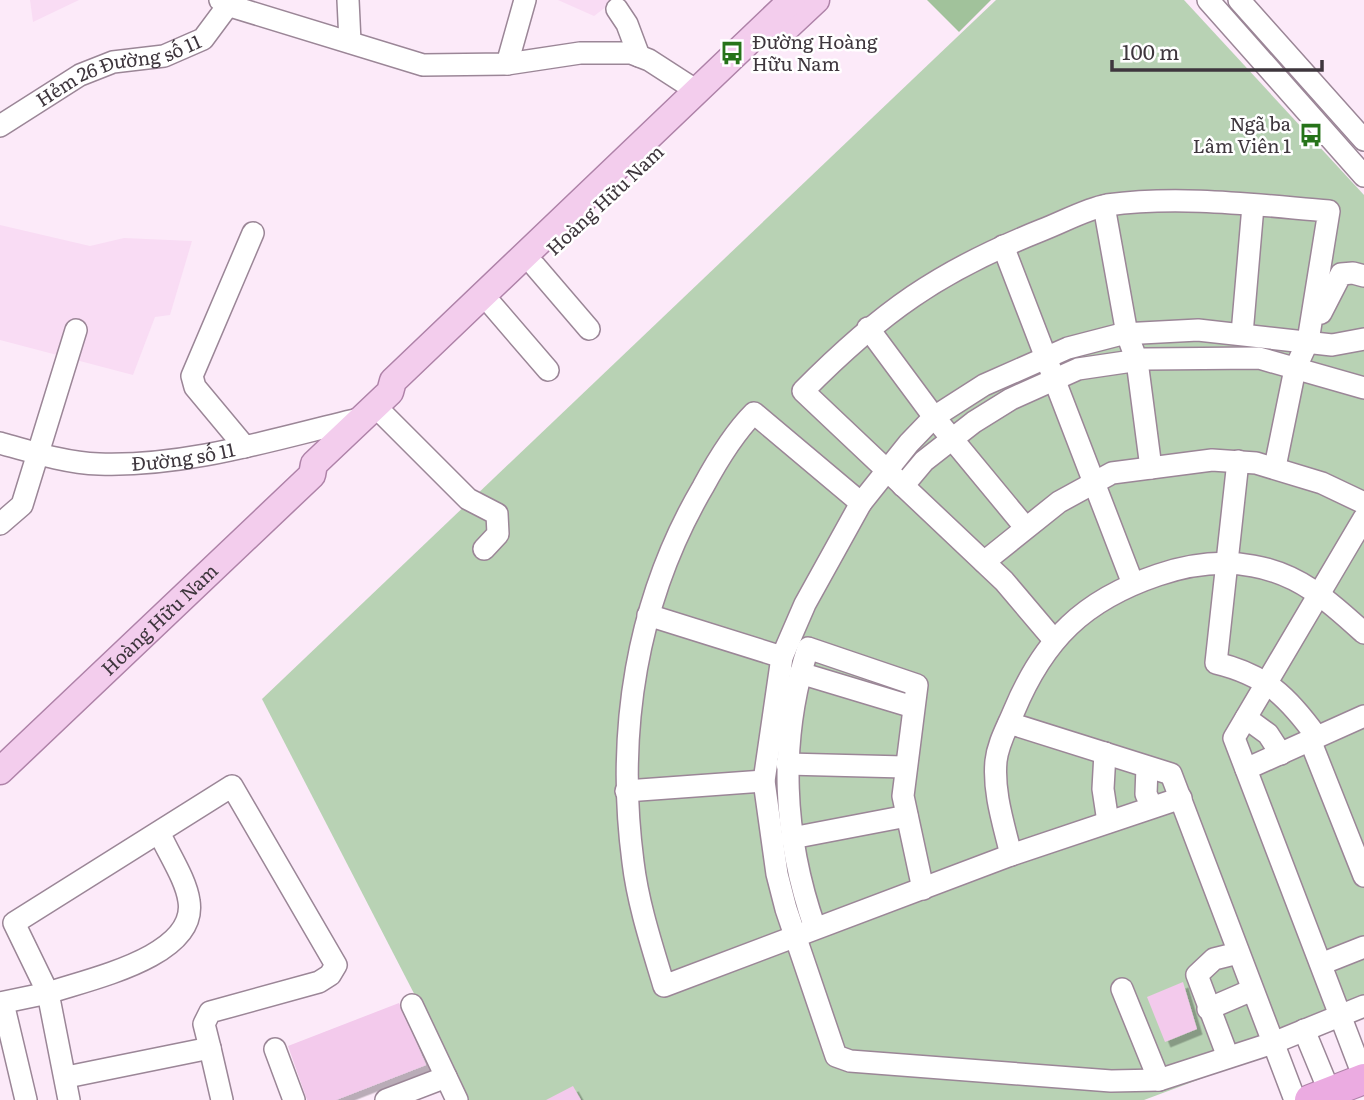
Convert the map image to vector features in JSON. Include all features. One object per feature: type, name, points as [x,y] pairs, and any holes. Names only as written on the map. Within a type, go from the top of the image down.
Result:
[{"type":"main road","name":"Hoàng Hữu Nam","points":[[376,405],[402,390],[535,266],[703,96],[792,0]]},
{"type":"main road","name":"Hoàng Hữu Nam","points":[[0,771],[312,475],[314,464],[376,405],[393,381],[703,96],[816,0]]},
{"type":"main road","name":"Hoàng Hữu Nam","points":[[0,747],[301,465],[314,464]]},
{"type":"street","points":[[348,0],[350,43]]},
{"type":"street","points":[[507,64],[524,0]]},
{"type":"street","points":[[1208,0],[1364,176]]},
{"type":"street","points":[[1240,0],[1364,140]]},
{"type":"street","points":[[226,2],[423,65],[507,64],[580,53],[631,53],[703,96]]},
{"type":"street","name":"Hẻm 26 Đường số 11","points":[[0,126],[80,75],[113,62],[164,56],[203,39],[226,2]]},
{"type":"street","points":[[617,9],[627,24],[639,56]]},
{"type":"street","points":[[1054,640],[984,562],[803,391],[868,328],[904,299],[960,265],[1104,206],[1163,201],[1329,211],[1312,342]]},
{"type":"street","points":[[1104,206],[1127,334],[1137,361],[1151,468]]},
{"type":"street","points":[[1242,334],[1253,206]]},
{"type":"street","points":[[245,447],[195,387],[192,376],[253,233]]},
{"type":"street","points":[[1003,246],[1133,584]]},
{"type":"street","points":[[535,266],[589,329]]},
{"type":"street","points":[[1275,467],[1295,369],[1312,342],[1327,299],[1341,274],[1353,272],[1364,276]]},
{"type":"street","points":[[492,305],[548,370]]},
{"type":"street","points":[[868,328],[951,439],[1025,527]]},
{"type":"street","points":[[0,524],[22,505],[76,330]]},
{"type":"street","points":[[1364,340],[1332,345],[1198,330],[1127,334],[1068,348],[1045,357],[984,384],[934,417],[886,470],[861,503],[805,604],[782,657],[764,781],[777,873],[793,936],[836,1056],[849,1062],[1111,1081],[1159,1080],[1273,1043],[1364,1006]]},
{"type":"street","points":[[903,486],[925,461],[951,439],[1011,399],[1078,369],[1137,361],[1259,358],[1364,388]]},
{"type":"street","points":[[376,405],[468,499],[497,514],[498,534],[484,550]]},
{"type":"street","name":"Đường số 11","points":[[0,443],[36,453],[99,464],[194,457],[294,434],[376,405]]},
{"type":"street","points":[[861,503],[754,413],[714,467],[689,510],[665,565],[648,615],[630,710],[626,791],[633,865],[664,986],[1011,855],[1181,798]]},
{"type":"street","points":[[294,434],[309,445],[314,464]]},
{"type":"street","points":[[984,562],[1059,502],[1111,473],[1212,460],[1238,461],[1275,467],[1322,483],[1364,503]]},
{"type":"street","points":[[1238,461],[1216,663],[1241,669],[1277,689],[1314,738],[1364,876]]},
{"type":"street","points":[[1333,1092],[1340,1015],[1234,737],[1364,518]]},
{"type":"street","points":[[1011,855],[998,804],[996,762],[1000,740],[1026,682],[1054,640],[1084,611],[1109,594],[1172,570],[1226,563],[1253,566],[1290,576],[1321,593],[1364,633]]},
{"type":"street","points":[[648,615],[782,657]]},
{"type":"street","points":[[816,928],[800,877],[792,838],[787,764],[794,695],[808,648],[916,685],[904,767],[903,796],[923,889]]},
{"type":"street","points":[[1246,769],[1364,716]]},
{"type":"street","points":[[1246,719],[1268,734],[1281,754]]},
{"type":"street","points":[[1009,723],[1171,774],[1273,1043],[1333,1092]]},
{"type":"street","points":[[1105,753],[1103,789],[1108,822]]},
{"type":"street","points":[[787,764],[904,767]]},
{"type":"street","points":[[1147,766],[1146,794],[1153,807]]},
{"type":"street","points":[[626,791],[764,781]]},
{"type":"street","points":[[69,1100],[67,1077],[48,993],[14,923],[232,786],[336,965],[330,975],[319,982],[210,1012],[204,1024],[222,1100]]},
{"type":"street","points":[[792,838],[907,816]]},
{"type":"street","points":[[26,1100],[1,1003],[48,993],[156,954],[178,938],[190,918],[189,899],[159,832]]},
{"type":"street","points":[[1321,964],[1364,947]]},
{"type":"street","points":[[1228,1057],[1197,975],[1214,960],[1238,953]]},
{"type":"street","points":[[1122,989],[1159,1080]]},
{"type":"street","points":[[1208,1009],[1252,990]]},
{"type":"street","points":[[412,1005],[457,1100]]},
{"type":"street","points":[[1304,1030],[1333,1092]]},
{"type":"street","points":[[67,1077],[210,1048]]},
{"type":"street","points":[[275,1049],[294,1100]]},
{"type":"street","points":[[386,1100],[446,1077]]},
{"type":"shaded area","points":[[30,0],[79,0],[33,22]]},
{"type":"shaded area","points":[[558,0],[615,0],[594,16]]},
{"type":"shaded area","points":[[0,225],[90,246],[124,238],[192,241],[170,315],[155,317],[133,375],[0,340]]},
{"type":"green space","points":[[927,0],[991,0],[959,32]]},
{"type":"green space","points":[[996,0],[1184,0],[1364,195],[1364,1018],[1144,1100],[469,1100],[262,699]]},
{"type":"building","points":[[1183,982],[1197,1029],[1165,1042],[1147,997]]},
{"type":"building","points":[[399,1003],[426,1065],[336,1100],[307,1100],[288,1046]]},
{"type":"building","points":[[573,1086],[581,1100],[546,1100]]},
{"type":"place","name":"Đường Hoàng Hữu Nam","points":[[732,53]]},
{"type":"place","name":"Ngã ba Lâm Viên 1","points":[[1311,135]]}]
